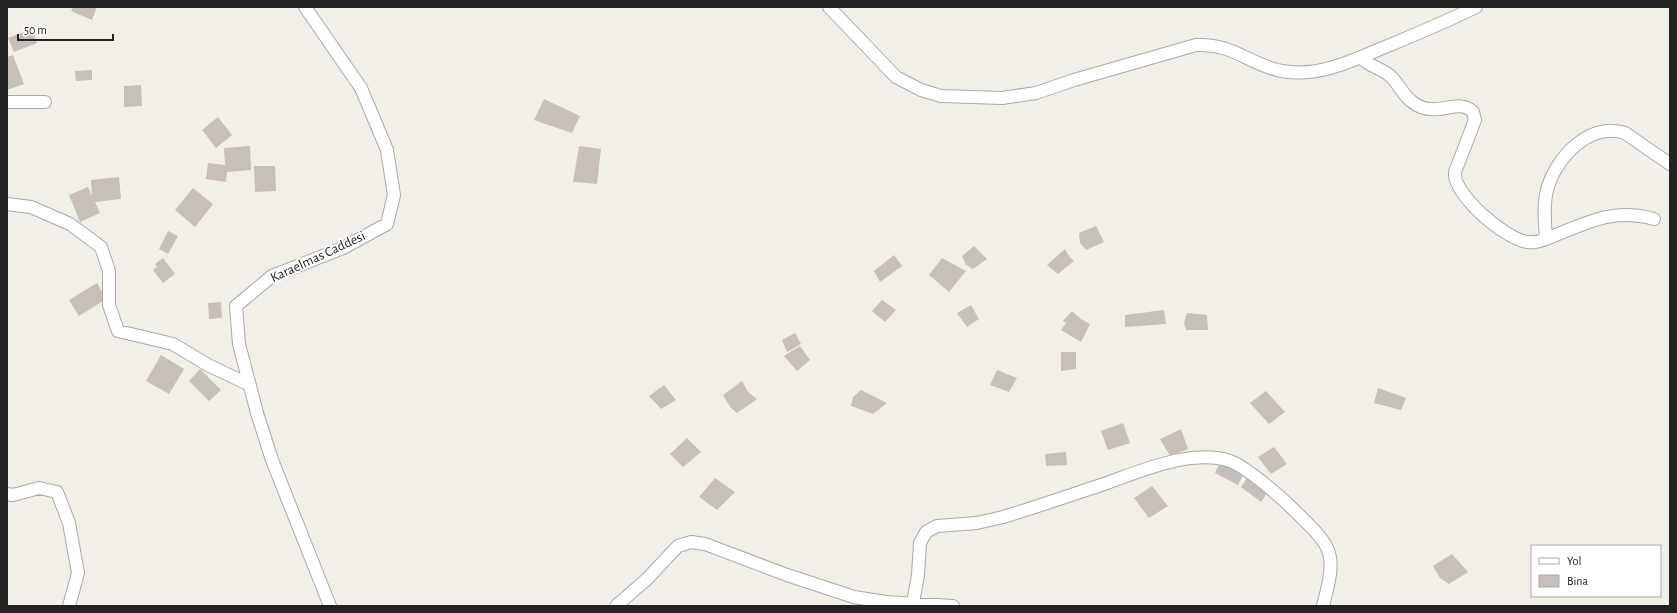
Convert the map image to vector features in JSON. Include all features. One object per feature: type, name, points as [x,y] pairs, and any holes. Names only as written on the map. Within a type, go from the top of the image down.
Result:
[{"type":"street","name":"Karaelmas Caddesi","points":[[305,7],[361,88],[387,150],[394,195],[387,224],[343,248],[272,276],[236,306],[239,344],[257,413],[272,460],[330,606]]},
{"type":"street","points":[[829,7],[896,77],[921,90],[952,97],[1002,98],[1036,93],[1074,80],[1196,45],[1222,46],[1265,66],[1294,73],[1319,72],[1331,69],[1361,57],[1476,7]]},
{"type":"street","points":[[1361,57],[1367,63],[1393,78],[1410,100],[1417,105],[1432,110],[1460,106],[1470,109],[1475,120],[1455,172],[1455,180],[1457,185],[1486,218],[1502,231],[1527,242],[1546,239],[1607,216],[1631,214],[1654,219]]},
{"type":"street","points":[[7,102],[45,102]]},
{"type":"street","points":[[1546,239],[1545,202],[1551,180],[1555,171],[1566,155],[1576,144],[1598,133],[1614,130],[1619,131],[1625,133],[1670,164]]},
{"type":"street","points":[[7,204],[31,207],[70,224],[101,248],[109,271],[108,306],[118,331],[173,344],[208,364],[250,385]]},
{"type":"street","points":[[913,603],[918,575],[920,543],[923,535],[929,529],[937,526],[976,524],[1170,462],[1209,457],[1241,466],[1285,501],[1319,534],[1328,548],[1331,564],[1330,578],[1323,606]]},
{"type":"street","points":[[7,494],[13,495],[39,488],[57,492],[69,523],[78,573],[69,606]]},
{"type":"street","points":[[616,606],[647,578],[674,550],[690,542],[705,544],[787,575],[854,597],[881,601],[953,606]]},
{"type":"building","points":[[73,7],[97,7],[92,20],[71,11]]},
{"type":"building","points":[[32,29],[37,43],[14,52],[8,38]]},
{"type":"building","points":[[13,55],[24,84],[7,90],[7,57]]},
{"type":"building","points":[[92,70],[92,80],[76,81],[75,71]]},
{"type":"building","points":[[141,85],[142,106],[124,107],[124,86]]},
{"type":"building","points":[[544,99],[580,116],[572,133],[534,120]]},
{"type":"building","points":[[218,117],[232,135],[216,148],[202,130]]},
{"type":"building","points":[[250,146],[251,170],[227,172],[226,182],[206,179],[208,163],[225,165],[224,148]]},
{"type":"building","points":[[579,146],[601,149],[597,184],[573,182]]},
{"type":"building","points":[[254,166],[275,166],[276,191],[255,192]]},
{"type":"building","points":[[119,177],[121,199],[95,202],[100,213],[80,222],[69,195],[88,187],[92,196],[91,180]]},
{"type":"building","points":[[193,188],[213,204],[195,227],[175,210]]},
{"type":"building","points":[[1096,226],[1104,242],[1086,250],[1080,243],[1079,233]]},
{"type":"building","points":[[168,231],[178,236],[168,254],[159,249]]},
{"type":"building","points":[[974,246],[987,259],[973,269],[966,265],[962,256]]},
{"type":"building","points":[[1065,249],[1074,261],[1058,274],[1047,265]]},
{"type":"building","points":[[894,255],[902,266],[880,282],[874,271]]},
{"type":"building","points":[[163,258],[175,274],[163,283],[153,270],[157,267],[155,264]]},
{"type":"building","points":[[942,258],[966,271],[949,292],[929,275]]},
{"type":"building","points":[[97,283],[106,299],[79,316],[69,300]]},
{"type":"building","points":[[882,300],[896,310],[885,322],[872,311]]},
{"type":"building","points":[[221,302],[222,318],[209,319],[208,303]]},
{"type":"building","points":[[971,305],[979,319],[967,327],[957,313]]},
{"type":"building","points":[[1164,310],[1166,324],[1125,327],[1125,315]]},
{"type":"building","points":[[1072,311],[1081,319],[1090,324],[1081,342],[1061,330],[1066,323],[1063,321]]},
{"type":"building","points":[[1187,313],[1207,315],[1208,330],[1186,330],[1184,323]]},
{"type":"building","points":[[795,333],[801,344],[787,352],[782,340]]},
{"type":"building","points":[[800,346],[810,360],[797,371],[784,356]]},
{"type":"building","points":[[1061,352],[1076,352],[1076,369],[1061,371]]},
{"type":"building","points":[[161,355],[184,369],[169,394],[146,381]]},
{"type":"building","points":[[200,369],[221,390],[209,401],[189,381]]},
{"type":"building","points":[[997,370],[1017,378],[1009,392],[990,385]]},
{"type":"building","points":[[742,381],[748,392],[757,399],[737,413],[730,407],[723,395]]},
{"type":"building","points":[[664,385],[676,400],[661,409],[649,396]]},
{"type":"building","points":[[1378,388],[1406,398],[1401,410],[1374,403]]},
{"type":"building","points":[[861,390],[887,403],[873,414],[851,406],[853,397]]},
{"type":"building","points":[[1266,391],[1285,412],[1269,424],[1250,403]]},
{"type":"building","points":[[1123,423],[1130,443],[1108,450],[1101,431]]},
{"type":"building","points":[[1181,429],[1188,449],[1170,456],[1160,439]]},
{"type":"building","points":[[687,438],[701,452],[683,467],[670,454]]},
{"type":"building","points":[[1274,447],[1287,464],[1271,474],[1258,457]]},
{"type":"building","points":[[1066,452],[1067,465],[1046,466],[1045,454]]},
{"type":"building","points":[[1221,461],[1244,473],[1238,485],[1215,473]]},
{"type":"building","points":[[715,478],[735,492],[717,510],[699,497]]},
{"type":"building","points":[[1247,478],[1267,493],[1261,502],[1241,487]]},
{"type":"building","points":[[1152,486],[1168,506],[1149,518],[1134,498]]},
{"type":"building","points":[[1452,554],[1468,572],[1449,584],[1440,578],[1433,566]]}]
